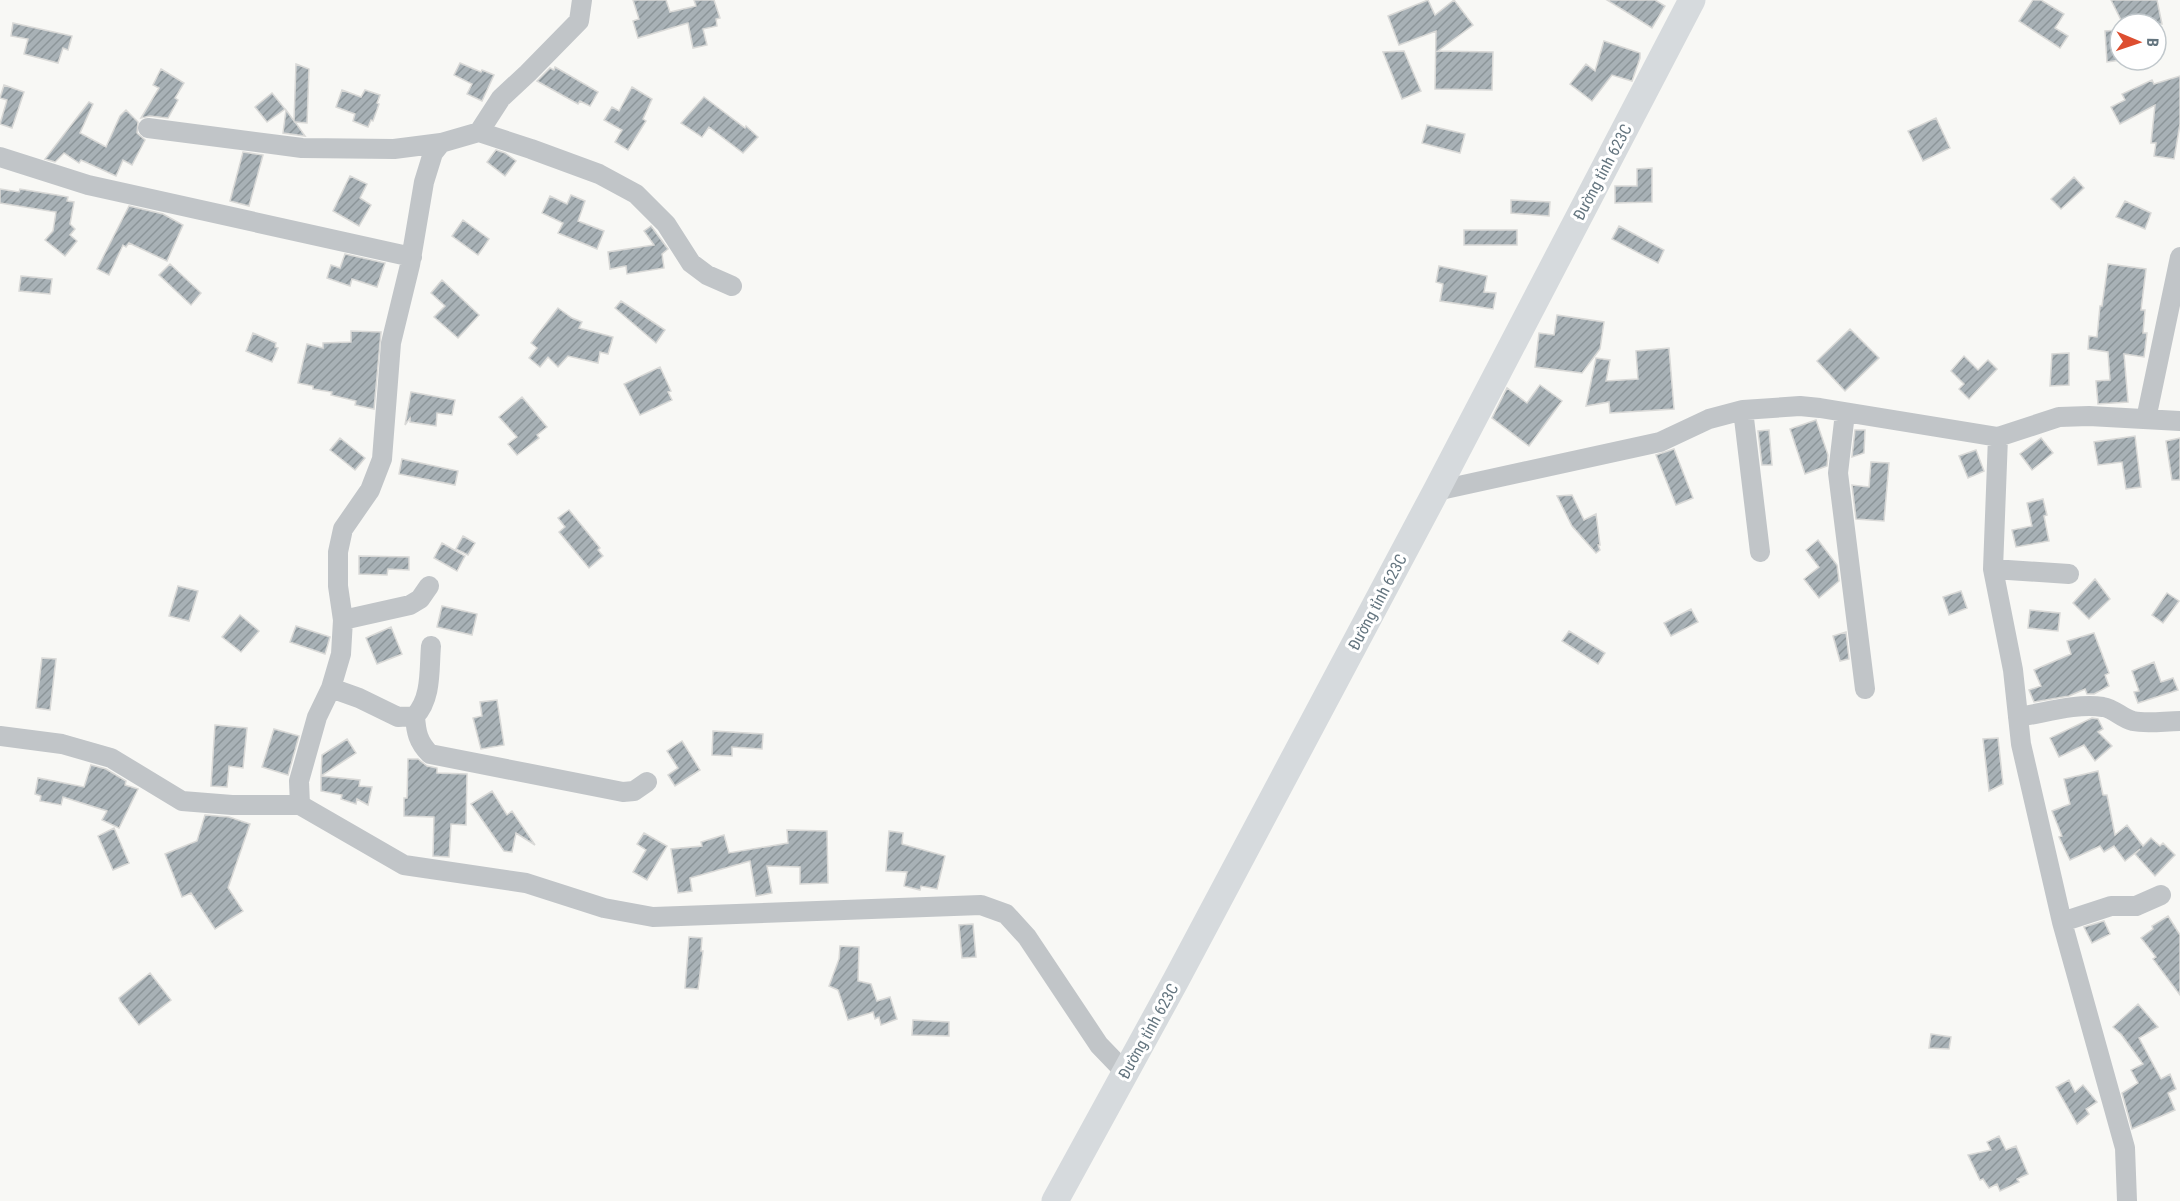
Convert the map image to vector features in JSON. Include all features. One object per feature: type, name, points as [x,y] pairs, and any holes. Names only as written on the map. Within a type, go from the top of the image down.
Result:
[{"type":"main road","name":"Đường tỉnh 623C","points":[[1055,1201],[1182,969],[1692,0]]},
{"type":"street","points":[[479,132],[501,98],[579,21],[582,0]]},
{"type":"street","points":[[148,128],[302,148],[394,149],[441,143],[479,132],[599,174],[636,194],[666,224],[691,263],[707,275],[732,286]]},
{"type":"street","points":[[300,805],[299,781],[317,717],[331,688],[341,654],[343,620],[338,586],[338,552],[343,529],[370,490],[382,459],[391,343],[412,257],[424,182],[433,153],[441,143]]},
{"type":"street","points":[[0,157],[88,185],[412,257]]},
{"type":"street","points":[[2146,419],[2180,257]]},
{"type":"street","points":[[1436,490],[1660,442],[1709,419],[1743,410],[1800,406],[1998,437],[2058,417],[2089,416],[2180,421]]},
{"type":"street","points":[[1743,410],[1761,552]]},
{"type":"street","points":[[1845,413],[1838,473],[1865,689]]},
{"type":"street","points":[[1998,437],[1993,569],[2013,670],[2021,744],[2062,922],[2126,1148],[2127,1201]]},
{"type":"street","points":[[1993,569],[2068,573]]},
{"type":"street","points":[[343,620],[410,605],[420,599],[429,586]]},
{"type":"street","points":[[331,688],[359,698],[398,717],[415,716],[424,706],[428,686],[430,646]]},
{"type":"street","points":[[2018,717],[2078,707],[2103,707],[2134,721],[2180,721]]},
{"type":"street","points":[[415,716],[421,745],[430,754],[623,792],[634,791],[647,782]]},
{"type":"street","points":[[0,736],[62,744],[111,758],[182,801],[232,805],[300,805],[404,865],[526,883],[604,908],[652,917],[981,905],[1006,914],[1027,937],[1099,1045],[1125,1072]]},
{"type":"street","points":[[2062,922],[2111,906],[2136,906],[2161,895]]},
{"type":"building","points":[[633,0],[666,0],[670,12],[696,6],[694,0],[714,0],[720,18],[716,19],[717,26],[703,29],[707,45],[693,48],[688,23],[638,38],[633,21],[639,19]]},
{"type":"building","points":[[1428,0],[1435,15],[1454,0],[1473,25],[1438,51],[1493,52],[1492,90],[1435,89],[1436,31],[1399,45],[1388,16]]},
{"type":"building","points":[[1607,0],[1655,0],[1665,6],[1652,28]]},
{"type":"building","points":[[2033,0],[2041,0],[2064,14],[2055,28],[2068,36],[2060,48],[2019,21]]},
{"type":"building","points":[[2111,0],[2157,0],[2160,12],[2117,12]]},
{"type":"building","points":[[13,23],[72,36],[68,50],[63,48],[58,63],[24,54],[28,39],[11,36]]},
{"type":"building","points":[[2105,31],[2108,31],[2107,62]]},
{"type":"building","points":[[1604,41],[1640,53],[1640,58],[1632,81],[1612,75],[1592,101],[1570,84],[1586,64],[1595,71]]},
{"type":"building","points":[[1404,51],[1421,91],[1402,99],[1383,52]]},
{"type":"building","points":[[460,63],[494,75],[482,101],[467,94],[472,84],[454,75]]},
{"type":"building","points":[[296,64],[309,69],[307,123],[295,122],[305,136],[283,133],[286,110],[294,121]]},
{"type":"building","points":[[555,67],[598,92],[590,106],[580,101],[578,104],[537,81],[550,68],[554,70]]},
{"type":"building","points":[[161,69],[184,83],[175,98],[178,100],[168,118],[150,116],[141,118],[159,88],[153,85]]},
{"type":"building","points":[[2180,76],[2180,124],[2174,159],[2154,156],[2156,143],[2151,143],[2155,105],[2120,124],[2111,107],[2125,100],[2122,94],[2152,80],[2154,84]]},
{"type":"building","points":[[4,85],[24,92],[12,128],[0,124],[7,100],[0,98]]},
{"type":"building","points":[[632,87],[652,99],[643,119],[646,121],[628,150],[615,142],[622,130],[604,120],[612,107],[619,111]]},
{"type":"building","points":[[342,90],[361,97],[365,90],[380,95],[373,121],[371,120],[368,127],[353,121],[355,114],[336,107]]},
{"type":"building","points":[[272,93],[285,109],[267,122],[255,107]]},
{"type":"building","points":[[704,97],[758,137],[743,153],[709,127],[702,137],[681,123]]},
{"type":"building","points":[[89,102],[93,104],[80,133],[106,147],[120,116],[126,110],[138,122],[137,133],[145,140],[132,165],[123,160],[116,176],[81,160],[79,163],[64,153],[55,162],[45,159]]},
{"type":"building","points":[[1936,118],[1950,148],[1923,161],[1908,131]]},
{"type":"building","points":[[1427,125],[1465,134],[1460,153],[1422,143]]},
{"type":"building","points":[[496,150],[516,161],[505,176],[487,162]]},
{"type":"building","points":[[243,152],[263,155],[249,206],[230,201]]},
{"type":"building","points":[[1652,168],[1652,202],[1615,203],[1615,186],[1637,186],[1637,169]]},
{"type":"building","points":[[350,176],[367,184],[360,198],[371,205],[359,226],[333,211]]},
{"type":"building","points":[[2074,177],[2084,188],[2061,209],[2051,199]]},
{"type":"building","points":[[0,189],[19,192],[20,189],[57,195],[68,197],[67,201],[74,202],[70,224],[75,229],[70,235],[77,241],[65,256],[45,240],[53,231],[56,212],[0,203]]},
{"type":"building","points":[[571,195],[585,201],[578,221],[604,231],[597,249],[558,233],[563,223],[542,213],[550,196],[567,204]]},
{"type":"building","points":[[1511,200],[1550,202],[1549,216],[1511,213]]},
{"type":"building","points":[[2125,201],[2151,213],[2145,229],[2116,217]]},
{"type":"building","points":[[129,206],[163,214],[183,225],[167,261],[129,243],[126,247],[123,245],[109,275],[97,269]]},
{"type":"building","points":[[463,220],[489,239],[478,255],[452,236]]},
{"type":"building","points":[[651,226],[668,249],[662,254],[664,268],[627,274],[626,266],[610,269],[608,252],[654,245],[644,231]]},
{"type":"building","points":[[1619,226],[1664,250],[1658,263],[1612,239]]},
{"type":"building","points":[[1464,230],[1517,230],[1517,245],[1464,245]]},
{"type":"building","points":[[345,254],[385,263],[377,287],[352,279],[350,286],[327,278],[331,265],[340,268]]},
{"type":"building","points":[[170,264],[201,293],[191,305],[159,275]]},
{"type":"building","points":[[2108,264],[2146,269],[2141,310],[2145,310],[2143,333],[2147,333],[2144,357],[2124,354],[2128,402],[2098,404],[2096,381],[2110,380],[2108,352],[2088,349],[2089,336],[2097,337]]},
{"type":"building","points":[[1439,266],[1487,276],[1484,292],[1496,293],[1493,309],[1440,301],[1443,284],[1436,282]]},
{"type":"building","points":[[21,276],[52,279],[50,294],[19,291]]},
{"type":"building","points":[[442,280],[479,315],[458,338],[434,317],[445,306],[431,293]]},
{"type":"building","points":[[621,301],[665,330],[656,343],[615,308]]},
{"type":"building","points":[[558,308],[582,322],[579,328],[613,337],[608,354],[600,352],[598,363],[568,356],[558,367],[548,357],[540,367],[529,358],[537,348],[531,343]]},
{"type":"building","points":[[1557,315],[1604,322],[1600,349],[1582,373],[1535,367],[1539,333],[1554,335]]},
{"type":"building","points":[[1850,329],[1879,358],[1845,391],[1817,361]]},
{"type":"building","points":[[351,331],[381,332],[374,409],[355,405],[356,401],[331,395],[332,392],[313,389],[313,386],[298,383],[307,344],[323,348],[323,343],[351,342]]},
{"type":"building","points":[[253,333],[276,343],[275,347],[278,348],[272,362],[246,351]]},
{"type":"building","points":[[1669,348],[1674,409],[1610,413],[1609,402],[1586,406],[1596,358],[1610,360],[1606,381],[1638,379],[1636,351]]},
{"type":"building","points":[[2069,353],[2069,385],[2050,386],[2052,354]]},
{"type":"building","points":[[1964,356],[1978,370],[1988,360],[1997,369],[1969,399],[1959,389],[1964,384],[1951,371]]},
{"type":"building","points":[[660,367],[671,391],[668,392],[672,400],[640,415],[624,384]]},
{"type":"building","points":[[1540,385],[1562,401],[1529,446],[1492,418],[1507,388],[1527,403]]},
{"type":"building","points":[[411,392],[455,400],[452,415],[437,413],[436,426],[410,422],[410,418],[405,425]]},
{"type":"building","points":[[522,397],[547,427],[537,435],[539,438],[517,455],[508,444],[517,437],[499,417]]},
{"type":"building","points":[[1816,420],[1828,455],[1827,466],[1805,474],[1790,429]]},
{"type":"building","points":[[1769,430],[1772,465],[1762,465],[1758,431]]},
{"type":"building","points":[[1855,430],[1865,430],[1864,453],[1852,457]]},
{"type":"building","points":[[2135,436],[2141,487],[2126,489],[2122,462],[2098,465],[2094,442]]},
{"type":"building","points":[[340,438],[365,458],[355,470],[330,450]]},
{"type":"building","points":[[2041,438],[2053,453],[2032,470],[2020,454]]},
{"type":"building","points":[[2180,438],[2180,480],[2172,480],[2166,441]]},
{"type":"building","points":[[1674,449],[1693,498],[1676,505],[1656,455]]},
{"type":"building","points":[[1976,450],[1984,471],[1968,478],[1959,456]]},
{"type":"building","points":[[402,459],[458,471],[455,485],[399,474]]},
{"type":"building","points":[[1871,462],[1889,463],[1884,521],[1856,519],[1852,485],[1869,487]]},
{"type":"building","points":[[1572,495],[1584,520],[1596,514],[1600,550],[1596,553],[1572,526],[1557,496]]},
{"type":"building","points":[[2043,499],[2049,541],[2016,547],[2012,530],[2032,526],[2027,503]]},
{"type":"building","points":[[569,510],[600,548],[598,550],[603,556],[589,568],[559,532],[565,527],[558,518]]},
{"type":"building","points":[[463,536],[475,543],[468,555],[456,549]]},
{"type":"building","points":[[1818,540],[1837,565],[1839,581],[1819,598],[1804,579],[1819,567],[1806,550]]},
{"type":"building","points":[[442,543],[465,556],[457,571],[434,558]]},
{"type":"building","points":[[359,556],[409,557],[409,570],[388,569],[387,575],[359,574]]},
{"type":"building","points":[[2095,579],[2110,599],[2089,619],[2073,603]]},
{"type":"building","points":[[178,586],[198,591],[189,621],[169,616]]},
{"type":"building","points":[[1961,591],[1967,608],[1949,615],[1943,597]]},
{"type":"building","points":[[2167,593],[2179,601],[2163,623],[2152,615]]},
{"type":"building","points":[[442,606],[477,614],[472,635],[437,627]]},
{"type":"building","points":[[1691,609],[1698,622],[1671,636],[1664,623]]},
{"type":"building","points":[[2030,610],[2060,613],[2058,631],[2028,628]]},
{"type":"building","points":[[240,615],[259,631],[241,652],[222,637]]},
{"type":"building","points":[[296,626],[330,637],[325,654],[290,642]]},
{"type":"building","points":[[391,627],[402,654],[377,664],[366,638]]},
{"type":"building","points":[[1569,631],[1605,653],[1598,664],[1562,641]]},
{"type":"building","points":[[1846,632],[1849,659],[1840,661],[1833,636]]},
{"type":"building","points":[[2094,633],[2109,673],[2105,675],[2109,686],[2094,694],[2087,694],[2085,689],[2069,696],[2034,702],[2029,690],[2041,686],[2034,670],[2071,654],[2067,641]]},
{"type":"building","points":[[42,658],[56,659],[50,710],[36,708]]},
{"type":"building","points":[[2154,662],[2161,682],[2173,678],[2178,690],[2138,703],[2134,692],[2139,691],[2132,671]]},
{"type":"building","points":[[497,700],[504,745],[481,749],[473,718],[482,716],[480,702]]},
{"type":"building","points":[[2092,718],[2098,719],[2103,729],[2098,732],[2112,746],[2095,761],[2084,745],[2059,757],[2050,738]]},
{"type":"building","points":[[215,725],[247,728],[243,768],[229,766],[227,787],[211,786]]},
{"type":"building","points":[[274,729],[299,736],[288,775],[262,767]]},
{"type":"building","points":[[713,731],[763,734],[762,749],[732,747],[732,756],[712,755]]},
{"type":"building","points":[[1998,738],[2003,784],[1989,791],[1983,739]]},
{"type":"building","points":[[347,739],[356,753],[321,776],[322,755]]},
{"type":"building","points":[[682,741],[700,770],[675,786],[668,775],[678,768],[667,751]]},
{"type":"building","points":[[408,759],[418,759],[427,766],[437,768],[437,773],[467,774],[466,825],[451,824],[449,857],[433,856],[434,817],[404,816]]},
{"type":"building","points":[[91,765],[106,769],[126,781],[125,785],[138,789],[119,828],[102,820],[107,811],[63,797],[61,805],[40,801],[41,796],[35,794],[38,778],[84,787]]},
{"type":"building","points":[[2098,771],[2103,795],[2107,795],[2115,835],[2127,825],[2143,846],[2151,838],[2160,846],[2163,843],[2175,855],[2155,876],[2135,854],[2140,849],[2125,861],[2114,846],[2104,852],[2100,846],[2070,860],[2059,837],[2062,836],[2052,811],[2070,804],[2064,779]]},
{"type":"building","points":[[321,776],[360,780],[359,786],[372,787],[368,805],[357,799],[356,804],[341,799],[342,795],[321,791]]},
{"type":"building","points":[[492,791],[507,815],[512,811],[535,845],[516,833],[512,852],[504,851],[471,804]]},
{"type":"building","points":[[205,815],[229,817],[250,824],[228,888],[243,911],[215,929],[191,893],[182,897],[165,854],[197,841]]},
{"type":"building","points":[[114,828],[129,863],[113,870],[98,836]]},
{"type":"building","points":[[787,830],[827,831],[828,883],[800,884],[800,867],[767,866],[772,893],[756,896],[750,861],[690,878],[692,891],[678,893],[671,849],[702,846],[701,842],[724,835],[729,853],[788,843]]},
{"type":"building","points":[[889,831],[903,833],[902,844],[945,856],[937,889],[921,886],[920,890],[904,886],[907,872],[886,871]]},
{"type":"building","points":[[644,833],[667,846],[647,880],[633,872],[646,850],[637,844]]},
{"type":"building","points":[[2168,916],[2180,935],[2180,995],[2153,959],[2156,957],[2141,938],[2153,929],[2152,926]]},
{"type":"building","points":[[2104,921],[2110,934],[2092,943],[2084,927]]},
{"type":"building","points":[[973,924],[976,957],[962,958],[959,925]]},
{"type":"building","points":[[689,937],[702,938],[701,951],[703,951],[698,989],[685,988]]},
{"type":"building","points":[[840,946],[859,947],[858,981],[871,984],[877,1001],[890,997],[897,1019],[881,1025],[879,1017],[875,1019],[873,1012],[848,1020],[838,990],[829,986],[839,959]]},
{"type":"building","points":[[150,973],[171,1000],[139,1025],[119,998]]},
{"type":"building","points":[[2138,1004],[2158,1027],[2139,1038],[2161,1079],[2170,1074],[2176,1089],[2168,1093],[2175,1110],[2132,1129],[2122,1093],[2138,1083],[2131,1070],[2143,1064],[2121,1034],[2113,1027]]},
{"type":"building","points":[[913,1020],[949,1022],[949,1036],[912,1035]]},
{"type":"building","points":[[1931,1034],[1951,1037],[1949,1049],[1929,1048]]},
{"type":"building","points":[[2069,1080],[2075,1092],[2083,1085],[2097,1102],[2086,1109],[2089,1114],[2077,1124],[2056,1087]]},
{"type":"building","points":[[1999,1136],[2006,1150],[2016,1146],[2028,1174],[2017,1179],[2019,1182],[2000,1191],[1997,1184],[1989,1188],[1983,1179],[1980,1180],[1968,1155],[1991,1150],[1987,1142]]}]
